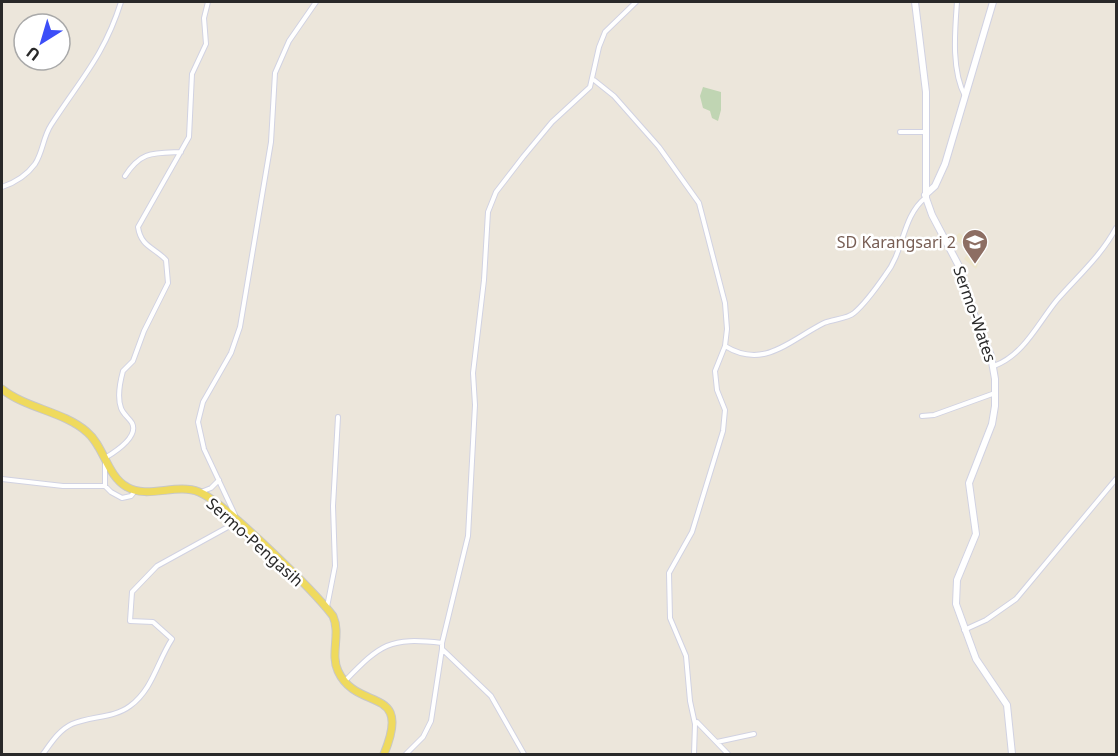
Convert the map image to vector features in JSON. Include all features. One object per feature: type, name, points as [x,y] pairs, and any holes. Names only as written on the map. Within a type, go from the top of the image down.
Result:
[{"type":"main road","name":"Sermo-Wates","points":[[915,2],[925,80],[926,196],[932,215],[961,270],[972,309],[994,366],[995,413],[988,438],[969,483],[976,534],[962,561],[955,596],[964,630],[976,660],[1007,705],[1014,747],[1012,754]]},
{"type":"main road","points":[[926,196],[935,186],[945,164],[993,2]]},
{"type":"main road","points":[[2,389],[26,404],[79,426],[95,440],[123,484],[135,490]]},
{"type":"main road","name":"Sermo-Pengasih","points":[[135,490],[190,490],[200,493],[238,521],[327,608],[336,624],[335,662],[345,682]]},
{"type":"main road","points":[[345,682],[373,699],[394,718],[393,733],[384,754]]},
{"type":"street","points":[[2,188],[20,178],[34,164],[47,132],[85,79],[107,42],[122,2]]},
{"type":"street","points":[[105,486],[105,458],[129,440],[133,432],[133,424],[121,409],[119,399],[123,371],[133,361],[144,330],[168,283],[166,260],[146,246],[141,240],[138,227],[189,137],[192,74],[206,44],[204,18],[208,2]]},
{"type":"street","points":[[43,754],[63,731],[73,724],[120,712],[147,692],[160,658],[172,639],[153,622],[130,621],[132,592],[157,566],[238,521],[200,438],[199,412],[209,388],[231,353],[240,327],[271,142],[275,73],[293,34],[316,2]]},
{"type":"street","points":[[406,754],[423,736],[431,721],[442,643],[468,536],[475,405],[472,373],[484,280],[488,212],[496,192],[523,157],[552,122],[590,87],[594,80],[599,46],[605,32],[636,2]]},
{"type":"street","points":[[957,2],[958,72],[960,88],[965,97]]},
{"type":"street","points":[[594,80],[614,96],[659,147],[699,203],[715,257],[725,303],[728,329],[725,346],[715,371],[717,390],[725,410],[723,431],[692,532],[669,573],[670,618],[686,656],[690,701],[695,724],[694,754]]},
{"type":"street","points":[[900,132],[926,132]]},
{"type":"street","points":[[125,176],[141,157],[149,154],[182,152]]},
{"type":"street","points":[[725,346],[737,353],[757,356],[772,354],[828,321],[853,314],[888,272],[914,208],[926,196]]},
{"type":"street","points":[[994,366],[1011,357],[1025,342],[1056,301],[1103,250],[1116,228]]},
{"type":"street","points":[[922,416],[933,415],[995,393]]},
{"type":"street","points":[[327,608],[335,566],[333,506],[338,417]]},
{"type":"street","points":[[2,479],[51,486],[105,486],[122,498],[131,496],[135,490]]},
{"type":"street","points":[[964,630],[986,620],[1016,599],[1116,479]]},
{"type":"street","points":[[200,493],[211,488],[219,480]]},
{"type":"street","points":[[345,682],[372,654],[386,645],[412,640],[442,643]]},
{"type":"street","points":[[442,649],[491,696],[524,754]]},
{"type":"street","points":[[695,724],[697,722],[700,724],[728,754]]},
{"type":"street","points":[[717,742],[754,734]]},
{"type":"shaded area","points":[[959,233],[983,252],[976,269],[964,259],[970,250],[954,239]]},
{"type":"green space","points":[[703,87],[721,92],[721,110],[718,121],[712,118],[710,111],[703,108],[700,96]]},
{"type":"place","name":"SD Karangsari 2","points":[[975,265]]}]
